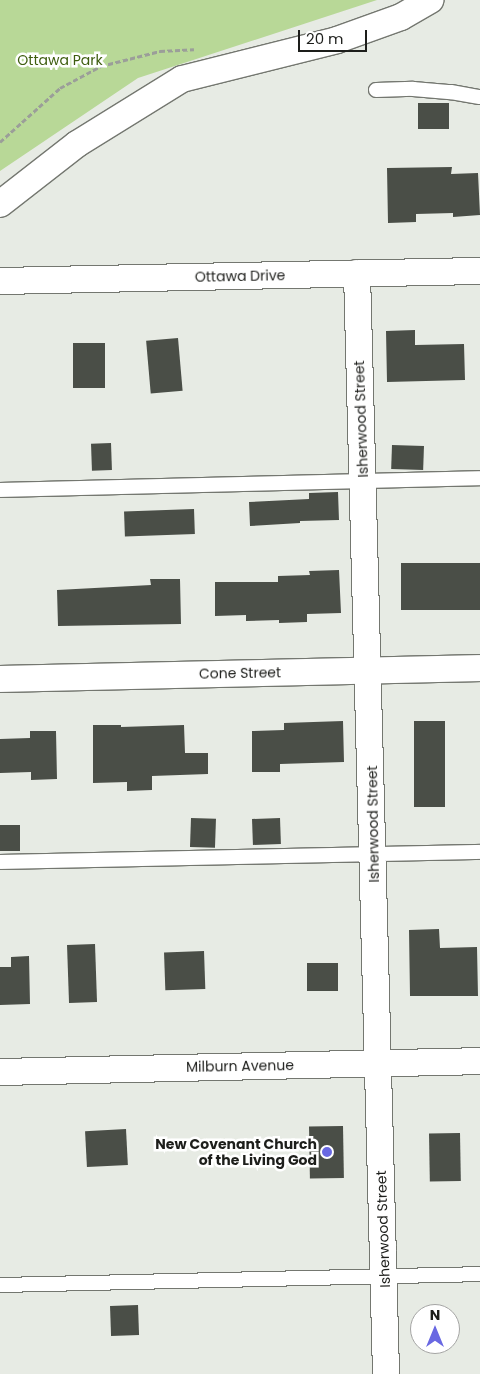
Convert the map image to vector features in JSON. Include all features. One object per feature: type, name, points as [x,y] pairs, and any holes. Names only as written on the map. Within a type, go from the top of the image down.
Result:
[{"type":"street","points":[[0,204],[77,144],[182,79],[337,40],[401,18],[431,0]]},
{"type":"street","name":"Ottawa Drive","points":[[0,281],[480,271]]},
{"type":"street","name":"Isherwood Street","points":[[357,273],[369,670],[386,1374]]},
{"type":"street","name":"Cone Street","points":[[0,679],[480,668]]},
{"type":"street","name":"Milburn Avenue","points":[[0,1072],[480,1061]]},
{"type":"lane","points":[[376,90],[413,88],[480,97]]},
{"type":"lane","points":[[0,490],[480,478]]},
{"type":"lane","points":[[0,862],[480,852]]},
{"type":"lane","points":[[0,1285],[480,1274]]},
{"type":"green space","name":"Ottawa Park","points":[[0,0],[377,0],[138,78],[0,171]]},
{"type":"building","points":[[418,103],[449,103],[449,129],[418,129]]},
{"type":"building","points":[[452,167],[451,174],[478,173],[480,215],[453,217],[453,213],[416,214],[416,222],[388,223],[387,168]]},
{"type":"building","points":[[415,330],[415,345],[464,344],[465,380],[387,382],[386,331]]},
{"type":"building","points":[[178,338],[183,391],[151,394],[146,341]]},
{"type":"building","points":[[73,343],[105,343],[105,388],[73,388]]},
{"type":"building","points":[[111,443],[112,470],[92,471],[91,444]]},
{"type":"building","points":[[392,445],[424,446],[423,470],[391,469]]},
{"type":"building","points":[[338,492],[339,520],[300,521],[300,523],[250,526],[249,502],[309,499],[309,493]]},
{"type":"building","points":[[194,509],[195,534],[125,536],[124,511]]},
{"type":"building","points":[[401,563],[480,563],[480,610],[401,610]]},
{"type":"building","points":[[339,570],[341,613],[307,614],[307,622],[279,623],[279,620],[246,621],[246,615],[215,616],[215,582],[278,582],[278,576],[310,575],[309,571]]},
{"type":"building","points":[[150,579],[180,579],[181,624],[58,626],[57,590],[151,585]]},
{"type":"building","points":[[343,721],[344,762],[280,764],[280,772],[252,772],[252,731],[284,730],[284,723]]},
{"type":"building","points":[[414,721],[445,721],[445,807],[414,807]]},
{"type":"building","points":[[93,725],[121,725],[121,727],[184,725],[185,753],[208,753],[208,774],[152,776],[152,790],[127,791],[127,782],[93,783]]},
{"type":"building","points":[[30,731],[56,731],[57,779],[31,780],[31,772],[0,773],[0,739],[30,738]]},
{"type":"building","points":[[191,818],[216,819],[215,848],[190,847]]},
{"type":"building","points":[[280,818],[281,844],[253,845],[252,819]]},
{"type":"building","points":[[0,825],[20,825],[20,851],[0,851]]},
{"type":"building","points":[[439,929],[440,948],[477,947],[478,996],[410,996],[409,930]]},
{"type":"building","points":[[95,944],[97,1002],[69,1003],[67,945]]},
{"type":"building","points":[[204,951],[205,989],[165,990],[164,952]]},
{"type":"building","points":[[29,956],[30,1004],[0,1005],[0,967],[11,967],[11,957]]},
{"type":"building","points":[[307,963],[338,963],[338,991],[307,991]]},
{"type":"building","name":"New Covenant Church of the Living God","points":[[343,1126],[344,1178],[310,1179],[309,1127]]},
{"type":"building","points":[[126,1129],[128,1165],[87,1167],[85,1131]]},
{"type":"building","points":[[460,1133],[461,1181],[430,1182],[429,1134]]},
{"type":"building","points":[[138,1305],[139,1335],[111,1336],[110,1306]]},
{"type":"place","name":"New Covenant Church of the Living God","points":[[327,1152]]}]
